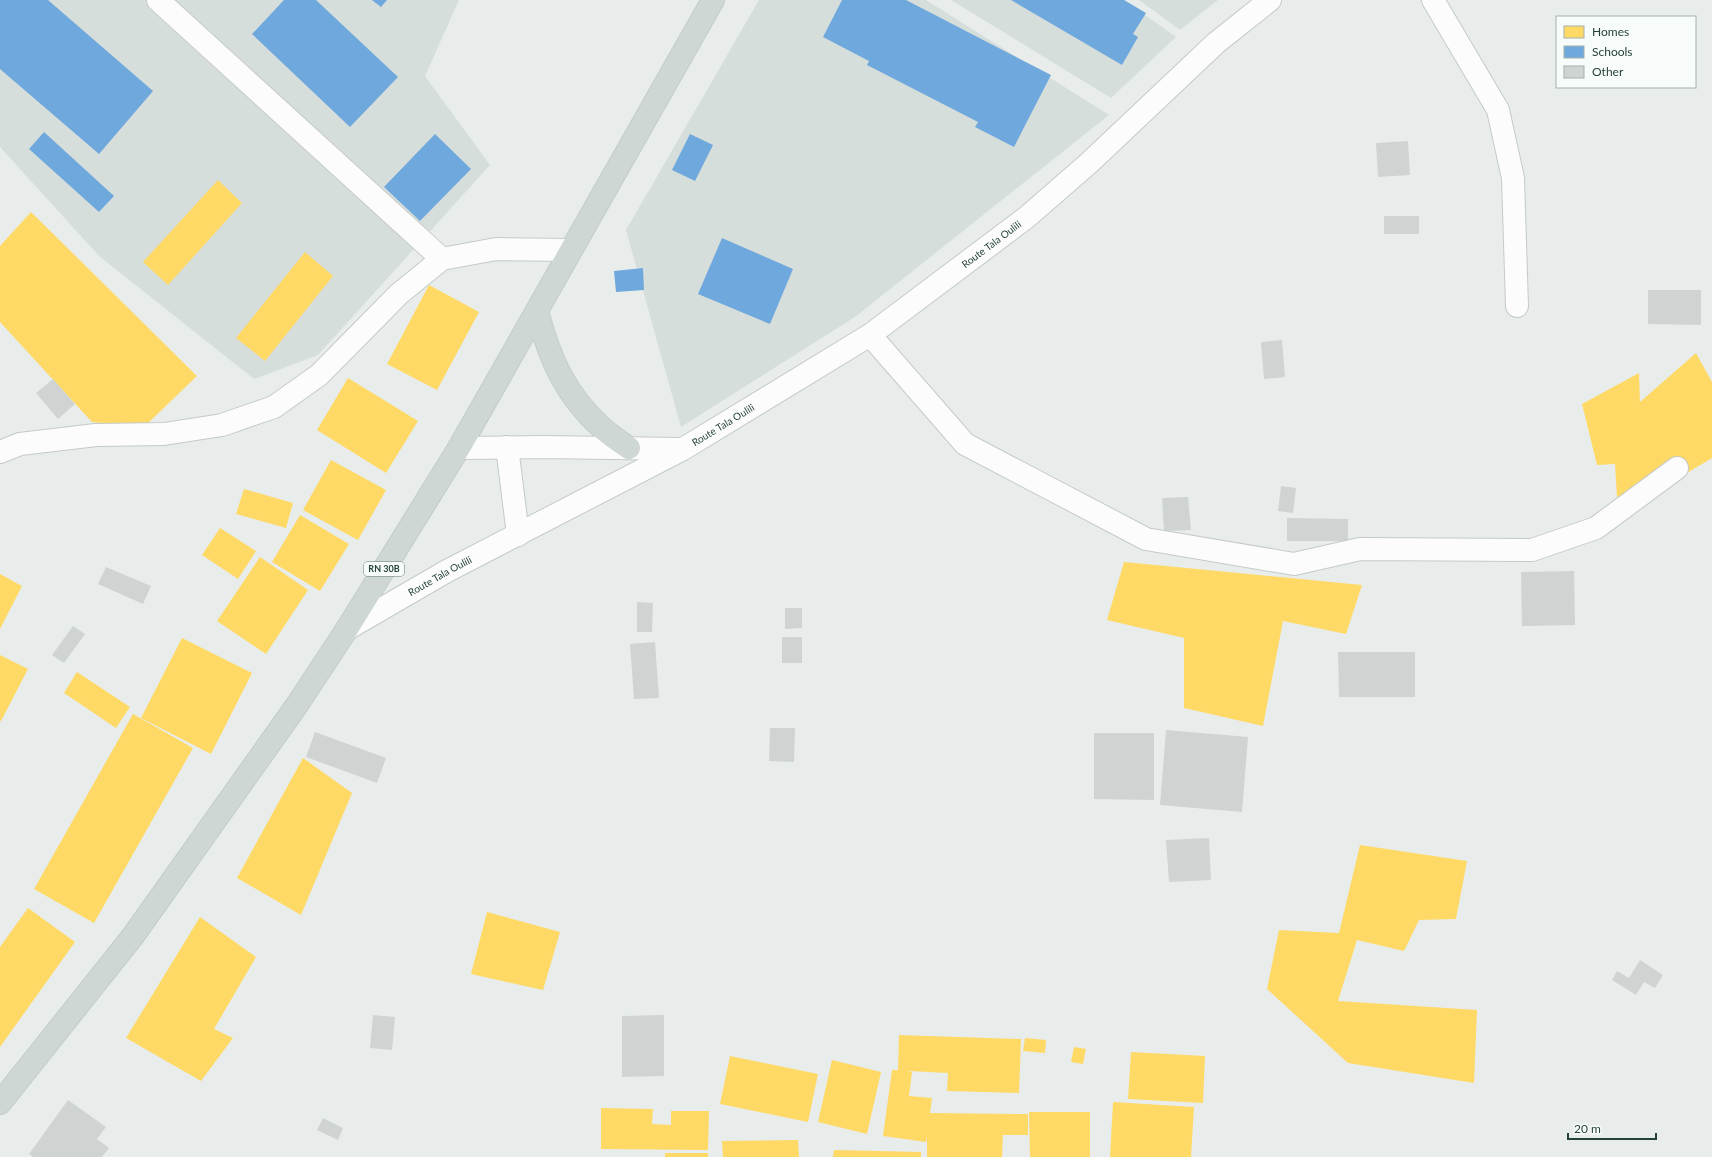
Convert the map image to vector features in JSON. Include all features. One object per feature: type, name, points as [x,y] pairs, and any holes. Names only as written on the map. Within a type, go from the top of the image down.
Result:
[{"type":"main road","name":"RN 30B","points":[[0,1103],[133,936],[297,705],[347,629],[459,448],[713,0]]},
{"type":"main road","points":[[536,311],[546,344],[563,380],[578,403],[602,428],[629,448]]},
{"type":"street","points":[[158,0],[442,260]]},
{"type":"street","name":"Route Tala Oulili","points":[[347,629],[447,571],[683,448],[870,335],[1026,217],[1089,163],[1216,43],[1270,0]]},
{"type":"street","points":[[1433,0],[1498,110],[1513,178],[1517,306]]},
{"type":"street","points":[[0,452],[20,444],[96,435],[164,434],[222,425],[274,406],[319,375],[399,294],[442,260],[496,249],[570,250]]},
{"type":"street","points":[[870,335],[965,444],[1146,539],[1294,564],[1360,549],[1532,550],[1596,528],[1677,468]]},
{"type":"street","points":[[0,463],[20,444]]},
{"type":"street","points":[[507,447],[518,535]]},
{"type":"street","name":"Route Tala Oulili","points":[[459,448],[683,448]]},
{"type":"shaded area","points":[[0,0],[459,0],[425,76],[490,165],[318,355],[254,379],[99,256],[0,147]]},
{"type":"shaded area","points":[[759,0],[926,0],[1109,115],[855,317],[681,427],[626,230]]},
{"type":"shaded area","points":[[951,0],[1124,0],[1176,37],[1111,98]]},
{"type":"shaded area","points":[[1139,0],[1218,0],[1180,30]]},
{"type":"building: Homes","points":[[218,180],[242,203],[168,285],[143,262]]},
{"type":"building: Homes","points":[[31,212],[197,376],[147,424],[125,425],[92,422],[0,322],[0,246]]},
{"type":"building: Homes","points":[[305,252],[333,276],[265,361],[236,338]]},
{"type":"building: Homes","points":[[429,285],[479,312],[437,390],[387,364]]},
{"type":"building: Homes","points":[[1696,353],[1712,382],[1712,458],[1618,514],[1615,464],[1597,465],[1582,404],[1639,373],[1640,402]]},
{"type":"building: Homes","points":[[348,378],[418,421],[386,473],[317,430]]},
{"type":"building: Homes","points":[[331,460],[386,490],[358,540],[303,510]]},
{"type":"building: Homes","points":[[244,489],[293,503],[286,528],[236,514]]},
{"type":"building: Homes","points":[[300,515],[349,544],[320,591],[272,562]]},
{"type":"building: Homes","points":[[220,528],[256,551],[238,579],[202,555]]},
{"type":"building: Homes","points":[[260,557],[308,590],[266,654],[217,621]]},
{"type":"building: Homes","points":[[1124,562],[1362,585],[1346,634],[1283,621],[1263,726],[1184,708],[1184,638],[1107,620]]},
{"type":"building: Homes","points":[[0,574],[22,586],[0,629]]},
{"type":"building: Homes","points":[[182,638],[252,673],[211,754],[141,718]]},
{"type":"building: Homes","points":[[0,655],[28,669],[1,721],[0,721]]},
{"type":"building: Homes","points":[[77,672],[130,707],[116,728],[64,693]]},
{"type":"building: Homes","points":[[133,714],[193,748],[94,923],[34,889]]},
{"type":"building: Homes","points":[[303,758],[352,793],[301,915],[237,878]]},
{"type":"building: Homes","points":[[1360,845],[1467,861],[1456,919],[1419,920],[1404,951],[1357,940],[1338,1001],[1477,1010],[1474,1083],[1348,1063],[1267,989],[1279,930],[1339,933]]},
{"type":"building: Homes","points":[[28,908],[75,942],[0,1047],[0,947]]},
{"type":"building: Homes","points":[[487,912],[560,932],[543,990],[471,974]]},
{"type":"building: Homes","points":[[200,917],[256,957],[214,1029],[233,1038],[201,1081],[126,1038]]},
{"type":"building: Homes","points":[[899,1035],[1021,1039],[1019,1093],[947,1091],[948,1073],[908,1071],[912,1072],[909,1096],[932,1098],[930,1113],[1028,1114],[1028,1135],[1003,1135],[1002,1157],[927,1157],[927,1137],[926,1142],[883,1136],[892,1070],[898,1070]]},
{"type":"building: Homes","points":[[1025,1038],[1046,1040],[1045,1053],[1023,1051]]},
{"type":"building: Homes","points":[[1074,1047],[1086,1049],[1083,1064],[1071,1062]]},
{"type":"building: Homes","points":[[1131,1052],[1205,1056],[1203,1103],[1128,1099]]},
{"type":"building: Homes","points":[[730,1056],[818,1074],[808,1122],[720,1104]]},
{"type":"building: Homes","points":[[832,1060],[881,1072],[867,1134],[818,1122]]},
{"type":"building: Homes","points":[[1113,1102],[1194,1107],[1191,1157],[1110,1157]]},
{"type":"building: Homes","points":[[601,1108],[653,1109],[652,1124],[671,1125],[671,1111],[709,1111],[708,1150],[601,1149]]},
{"type":"building: Homes","points":[[1029,1112],[1090,1112],[1090,1157],[1030,1157]]},
{"type":"building: Homes","points":[[798,1140],[799,1157],[723,1157],[722,1141]]},
{"type":"building: Homes","points":[[834,1150],[921,1152],[921,1157],[833,1157]]},
{"type":"building: Homes","points":[[665,1153],[708,1153],[708,1157],[665,1157]]},
{"type":"building: Schools","points":[[0,0],[48,0],[153,91],[99,154],[0,69]]},
{"type":"building: Schools","points":[[284,0],[316,0],[398,77],[350,127],[252,34]]},
{"type":"building: Schools","points":[[372,0],[387,0],[381,7]]},
{"type":"building: Schools","points":[[842,0],[906,0],[1051,75],[1014,147],[975,127],[978,122],[867,65],[869,61],[823,37]]},
{"type":"building: Schools","points":[[1011,0],[1124,0],[1146,13],[1133,34],[1138,37],[1122,65]]},
{"type":"building: Schools","points":[[44,132],[114,196],[99,212],[29,149]]},
{"type":"building: Schools","points":[[435,134],[471,169],[420,221],[384,187]]},
{"type":"building: Schools","points":[[690,134],[713,145],[695,181],[672,170]]},
{"type":"building: Schools","points":[[722,238],[793,269],[770,324],[698,294]]},
{"type":"building: Schools","points":[[643,268],[644,290],[616,292],[614,271]]},
{"type":"building: Other","points":[[1408,141],[1410,175],[1378,177],[1376,143]]},
{"type":"building: Other","points":[[1384,216],[1419,216],[1419,234],[1384,234]]},
{"type":"building: Other","points":[[1648,290],[1701,290],[1701,325],[1648,324]]},
{"type":"building: Other","points":[[1282,340],[1285,377],[1264,379],[1261,342]]},
{"type":"building: Other","points":[[53,379],[75,404],[58,419],[36,393]]},
{"type":"building: Other","points":[[1281,486],[1296,488],[1293,513],[1278,511]]},
{"type":"building: Other","points":[[1188,497],[1191,530],[1164,531],[1162,498]]},
{"type":"building: Other","points":[[1287,518],[1348,519],[1348,541],[1287,541]]},
{"type":"building: Other","points":[[106,567],[151,586],[143,604],[98,584]]},
{"type":"building: Other","points":[[1574,571],[1575,625],[1522,626],[1521,572]]},
{"type":"building: Other","points":[[637,602],[653,603],[652,632],[637,632]]},
{"type":"building: Other","points":[[785,608],[802,608],[802,628],[785,629]]},
{"type":"building: Other","points":[[73,626],[85,634],[64,663],[52,655]]},
{"type":"building: Other","points":[[782,637],[802,637],[802,663],[782,663]]},
{"type":"building: Other","points":[[655,642],[659,698],[634,699],[630,644]]},
{"type":"building: Other","points":[[1338,652],[1415,652],[1415,697],[1339,697]]},
{"type":"building: Other","points":[[770,728],[795,728],[794,762],[769,761]]},
{"type":"building: Other","points":[[1166,730],[1248,737],[1242,812],[1160,805]]},
{"type":"building: Other","points":[[315,732],[386,758],[377,783],[306,757]]},
{"type":"building: Other","points":[[1094,733],[1154,733],[1154,800],[1094,799]]},
{"type":"building: Other","points":[[1209,838],[1211,880],[1169,882],[1166,840]]},
{"type":"building: Other","points":[[1640,960],[1663,975],[1655,988],[1644,982],[1636,995],[1612,980],[1617,971],[1629,978]]},
{"type":"building: Other","points":[[373,1015],[395,1017],[392,1050],[370,1048]]},
{"type":"building: Other","points":[[664,1015],[664,1076],[622,1077],[622,1016]]},
{"type":"building: Other","points":[[68,1100],[106,1127],[97,1139],[109,1148],[102,1157],[33,1157],[29,1154]]},
{"type":"building: Other","points":[[323,1118],[343,1128],[338,1140],[317,1130]]}]
